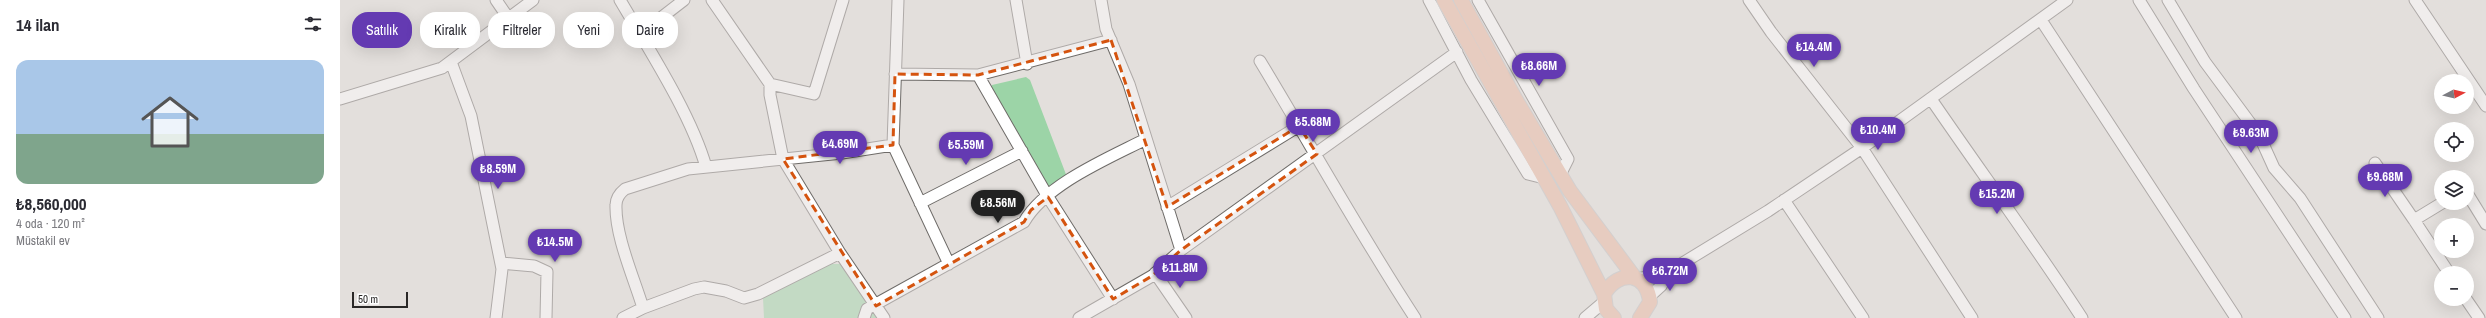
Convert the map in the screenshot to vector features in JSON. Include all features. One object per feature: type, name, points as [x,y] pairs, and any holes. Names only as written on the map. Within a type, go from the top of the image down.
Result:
[{"type":"main road","points":[[1444,0],[1544,178],[1604,298],[1609,317]]},
{"type":"main road","points":[[1462,0],[1560,175],[1636,278],[1646,286],[1657,318]]},
{"type":"main road","points":[[1604,298],[1613,282],[1620,278],[1636,278]]},
{"type":"main road","points":[[1640,318],[1650,299]]},
{"type":"street","points":[[496,0],[504,12]]},
{"type":"street","points":[[517,12],[533,0]]},
{"type":"street","points":[[620,0],[627,12]]},
{"type":"street","points":[[668,12],[684,0]]},
{"type":"street","points":[[712,0],[770,84],[770,95],[783,159],[840,253],[884,318]]},
{"type":"street","points":[[770,84],[814,94],[843,0]]},
{"type":"street","points":[[898,0],[893,145],[949,264]]},
{"type":"street","points":[[1016,0],[1027,64]]},
{"type":"street","points":[[1101,0],[1106,29],[1129,84],[1181,250]]},
{"type":"street","points":[[1429,0],[1512,150],[1528,174],[1544,178]]},
{"type":"street","points":[[1478,0],[1568,158],[1560,175]]},
{"type":"street","points":[[1749,0],[1771,32],[1862,148],[1972,318]]},
{"type":"street","points":[[1636,278],[1668,272],[1784,200],[1862,148],[2067,0]]},
{"type":"street","points":[[2139,0],[2194,89],[2345,318]]},
{"type":"street","points":[[2168,0],[2205,62],[2259,135],[2274,168],[2300,198],[2378,318]]},
{"type":"street","points":[[2415,0],[2486,106]]},
{"type":"street","points":[[2040,20],[2236,318]]},
{"type":"street","points":[[340,99],[442,68],[488,34]]},
{"type":"street","points":[[895,74],[978,75],[1027,64],[1111,40]]},
{"type":"street","points":[[648,48],[678,104],[701,151],[706,167]]},
{"type":"street","points":[[1079,318],[1155,272],[1181,250],[1457,52]]},
{"type":"street","points":[[1260,61],[1374,255],[1415,318]]},
{"type":"street","points":[[452,62],[471,116],[501,263],[496,318]]},
{"type":"street","points":[[978,75],[1048,197],[1112,299]]},
{"type":"street","points":[[1931,99],[2002,202],[2029,236],[2082,318]]},
{"type":"street","points":[[1167,207],[1299,126]]},
{"type":"street","points":[[864,318],[867,309],[876,306],[1024,222],[1031,210],[1072,177],[1146,139]]},
{"type":"street","points":[[643,308],[621,235],[616,206],[617,199],[621,192],[629,187],[688,169],[893,145]]},
{"type":"street","points":[[920,203],[1022,151]]},
{"type":"street","points":[[2375,163],[2444,266]]},
{"type":"street","points":[[1784,200],[1862,318]]},
{"type":"street","points":[[2474,204],[2486,224]]},
{"type":"street","points":[[2414,220],[2434,208]]},
{"type":"street","points":[[623,318],[643,308],[694,289],[704,287],[726,291],[744,298],[758,294],[840,253]]},
{"type":"street","points":[[501,263],[534,266],[547,272],[546,318]]},
{"type":"street","points":[[1155,272],[1186,318]]},
{"type":"street","points":[[1650,299],[1661,286],[1668,272]]},
{"type":"street","points":[[1585,318],[1604,298]]},
{"type":"street","points":[[2471,306],[2479,318]]},
{"type":"highlighted area","points":[[1111,40],[1167,207],[1299,126],[1317,154],[1181,250],[1152,276],[1113,299],[1048,197],[1031,210],[1024,222],[876,306],[783,159],[893,145],[895,74],[978,75]]},
{"type":"green space","points":[[1026,77],[1030,80],[1067,177],[1049,190],[990,88],[992,85]]},
{"type":"green space","points":[[827,264],[840,264],[877,318],[764,318],[763,298]]}]
